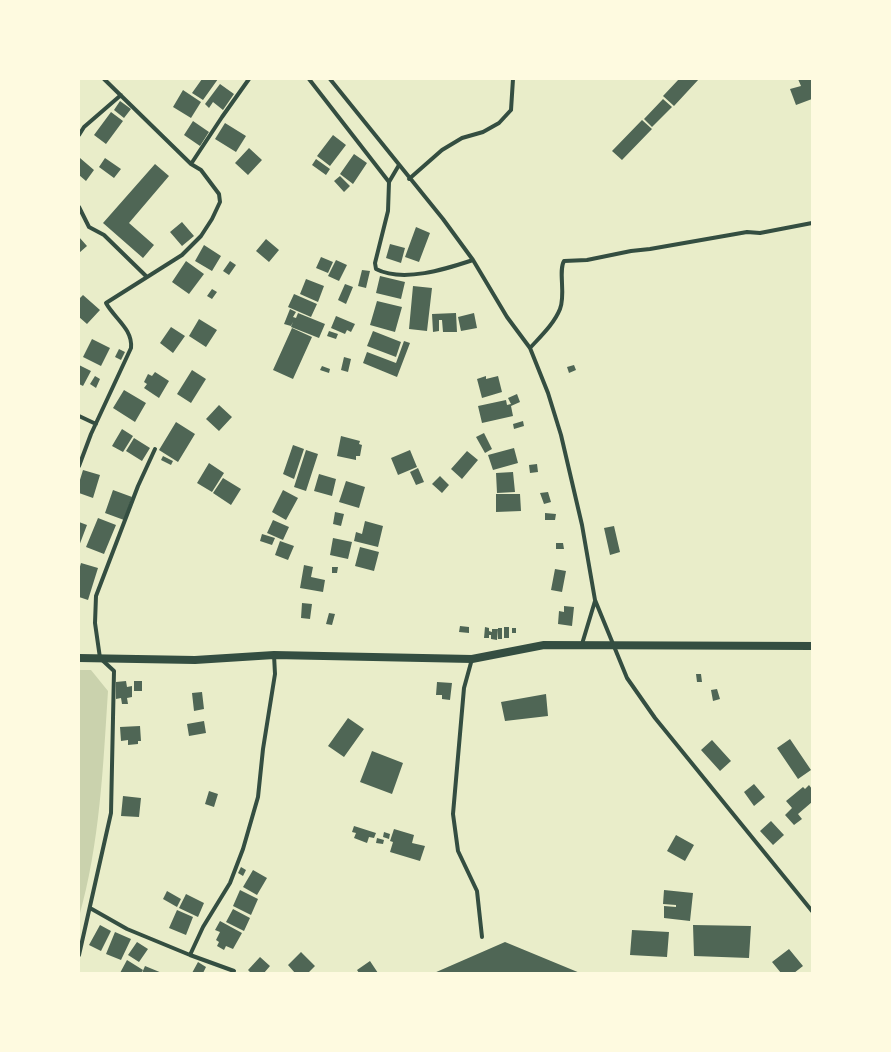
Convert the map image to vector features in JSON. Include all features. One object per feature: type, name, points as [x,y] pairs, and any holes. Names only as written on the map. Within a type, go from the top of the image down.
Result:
[{"type":"main road","points":[[79,658],[195,660],[274,655],[472,659],[544,645],[614,644],[812,646]]},
{"type":"street","points":[[79,466],[96,424],[127,359],[132,339],[120,320],[110,310],[106,303],[182,255],[201,236],[212,219],[220,202],[216,190],[201,170],[191,164],[104,79]]},
{"type":"street","points":[[191,164],[249,79]]},
{"type":"street","points":[[309,79],[389,182],[390,190],[388,211],[375,263],[376,269],[396,273],[422,274],[442,270],[472,260]]},
{"type":"street","points":[[330,79],[409,179],[443,219],[472,260],[507,317],[530,348],[548,393],[561,435],[582,525],[595,600],[627,678],[640,699],[812,912]]},
{"type":"street","points":[[409,179],[442,150],[462,138],[483,132],[499,124],[511,110],[513,79]]},
{"type":"street","points":[[79,135],[84,127],[121,95]]},
{"type":"street","points":[[389,182],[399,165]]},
{"type":"street","points":[[79,207],[89,227],[104,235],[147,277]]},
{"type":"street","points":[[530,348],[544,333],[560,309],[563,284],[561,265],[564,261],[587,260],[631,251],[650,250],[747,232],[760,233],[812,223]]},
{"type":"street","points":[[79,416],[96,424]]},
{"type":"street","points":[[79,955],[111,813],[114,671],[100,658],[95,623],[96,596],[136,492],[155,449]]},
{"type":"street","points":[[582,644],[595,600]]},
{"type":"street","points":[[190,955],[203,927],[230,883],[243,849],[258,797],[263,749],[275,674],[274,655]]},
{"type":"street","points":[[472,659],[464,688],[453,814],[458,851],[477,891],[482,937]]},
{"type":"street","points":[[90,908],[127,929],[234,971],[233,973]]},
{"type":"green space","points":[[79,670],[91,670],[108,691],[100,805],[92,861],[79,917]]},
{"type":"building","points":[[202,79],[218,79],[203,100],[192,93]]},
{"type":"building","points":[[679,79],[699,79],[674,106],[663,96]]},
{"type":"building","points":[[798,79],[812,79],[812,99],[796,105],[790,89],[801,86]]},
{"type":"building","points":[[220,84],[234,94],[223,110],[213,102],[209,108],[205,104]]},
{"type":"building","points":[[183,90],[201,102],[191,118],[173,107]]},
{"type":"building","points":[[663,99],[672,107],[652,127],[644,119]]},
{"type":"building","points":[[120,101],[131,109],[124,118],[114,110]]},
{"type":"building","points":[[111,112],[123,121],[106,144],[94,135]]},
{"type":"building","points":[[642,120],[652,129],[622,160],[612,151]]},
{"type":"building","points":[[193,121],[209,132],[200,146],[184,135]]},
{"type":"building","points":[[225,123],[246,136],[236,152],[215,139]]},
{"type":"building","points":[[333,135],[346,145],[330,166],[317,156]]},
{"type":"building","points":[[249,148],[262,160],[248,175],[235,163]]},
{"type":"building","points":[[354,154],[367,163],[353,184],[340,174]]},
{"type":"building","points":[[80,158],[94,170],[86,181],[79,175]]},
{"type":"building","points":[[105,158],[121,169],[114,178],[99,167]]},
{"type":"building","points":[[316,159],[330,169],[326,175],[312,165]]},
{"type":"building","points":[[155,164],[169,176],[129,223],[154,245],[143,258],[103,223]]},
{"type":"building","points":[[340,176],[350,186],[344,192],[334,181]]},
{"type":"building","points":[[182,222],[194,236],[182,246],[170,232]]},
{"type":"building","points":[[416,227],[430,233],[419,262],[405,257]]},
{"type":"building","points":[[79,237],[87,246],[79,253]]},
{"type":"building","points":[[266,239],[279,250],[269,262],[256,251]]},
{"type":"building","points":[[390,244],[405,248],[401,263],[386,258]]},
{"type":"building","points":[[204,245],[221,256],[212,271],[195,261]]},
{"type":"building","points":[[321,257],[333,262],[328,273],[316,268]]},
{"type":"building","points":[[336,260],[347,265],[339,281],[328,276]]},
{"type":"building","points":[[186,261],[204,274],[189,294],[172,282]]},
{"type":"building","points":[[230,261],[236,265],[229,275],[223,271]]},
{"type":"building","points":[[362,270],[370,271],[366,288],[358,286]]},
{"type":"building","points":[[380,276],[405,282],[401,299],[376,293]]},
{"type":"building","points":[[306,279],[324,286],[318,302],[300,294]]},
{"type":"building","points":[[345,284],[353,287],[346,304],[338,300]]},
{"type":"building","points":[[413,286],[432,288],[427,331],[409,329]]},
{"type":"building","points":[[212,289],[217,292],[212,299],[207,296]]},
{"type":"building","points":[[294,294],[317,304],[311,317],[288,307]]},
{"type":"building","points":[[83,295],[100,310],[87,324],[79,317],[79,299]]},
{"type":"building","points":[[377,301],[402,307],[395,332],[370,325]]},
{"type":"building","points":[[290,309],[296,312],[293,317],[296,318],[298,313],[325,324],[319,338],[291,327],[293,322],[291,326],[284,324]]},
{"type":"building","points":[[456,313],[457,332],[443,332],[442,320],[439,320],[439,331],[433,332],[432,314]]},
{"type":"building","points":[[474,313],[477,328],[461,331],[458,317]]},
{"type":"building","points":[[336,316],[355,324],[351,332],[347,330],[345,334],[331,328]]},
{"type":"building","points":[[199,319],[217,330],[206,347],[189,336]]},
{"type":"building","points":[[171,327],[185,336],[173,353],[160,343]]},
{"type":"building","points":[[292,328],[312,337],[293,379],[273,370]]},
{"type":"building","points":[[329,331],[338,334],[336,339],[327,336]]},
{"type":"building","points":[[373,331],[401,342],[396,357],[367,346]]},
{"type":"building","points":[[92,339],[110,348],[101,366],[83,357]]},
{"type":"building","points":[[404,341],[410,343],[397,377],[363,363],[367,352],[396,363]]},
{"type":"building","points":[[119,349],[125,352],[121,360],[115,357]]},
{"type":"building","points":[[344,357],[351,359],[348,372],[341,370]]},
{"type":"building","points":[[79,365],[91,371],[83,386],[79,384]]},
{"type":"building","points":[[574,365],[576,370],[569,373],[567,367]]},
{"type":"building","points":[[322,366],[330,369],[329,373],[320,370]]},
{"type":"building","points":[[192,370],[206,379],[191,403],[177,394]]},
{"type":"building","points":[[155,372],[169,381],[159,398],[144,388],[147,384],[144,382],[148,374],[152,376]]},
{"type":"building","points":[[95,376],[100,379],[96,388],[90,384]]},
{"type":"building","points":[[486,376],[486,379],[498,376],[502,392],[482,398],[477,379]]},
{"type":"building","points":[[124,390],[146,403],[135,422],[113,408]]},
{"type":"building","points":[[517,394],[520,402],[511,406],[513,416],[482,423],[478,406],[506,400],[507,405],[511,404],[508,398]]},
{"type":"building","points":[[219,405],[232,417],[219,431],[206,419]]},
{"type":"building","points":[[523,421],[524,426],[514,429],[513,424]]},
{"type":"building","points":[[176,422],[195,434],[178,462],[159,450]]},
{"type":"building","points":[[122,429],[133,436],[123,452],[112,446]]},
{"type":"building","points":[[484,433],[492,449],[485,453],[476,437]]},
{"type":"building","points":[[341,436],[360,441],[359,444],[362,445],[360,456],[356,456],[356,460],[337,456]]},
{"type":"building","points":[[134,438],[150,448],[142,461],[126,451]]},
{"type":"building","points":[[293,445],[304,449],[294,479],[283,474]]},
{"type":"building","points":[[514,448],[518,463],[493,470],[488,455]]},
{"type":"building","points":[[306,450],[318,454],[306,491],[294,487]]},
{"type":"building","points":[[410,450],[417,467],[398,475],[391,458]]},
{"type":"building","points":[[467,451],[478,460],[462,479],[451,469]]},
{"type":"building","points":[[163,456],[173,461],[171,465],[161,460]]},
{"type":"building","points":[[209,463],[224,473],[212,492],[197,483]]},
{"type":"building","points":[[537,464],[538,472],[530,473],[529,465]]},
{"type":"building","points":[[418,468],[424,482],[416,485],[410,472]]},
{"type":"building","points":[[83,470],[100,475],[93,498],[79,493],[79,483]]},
{"type":"building","points":[[513,472],[515,492],[497,493],[496,473]]},
{"type":"building","points":[[319,474],[336,479],[332,496],[314,491]]},
{"type":"building","points":[[440,476],[449,485],[442,493],[432,484]]},
{"type":"building","points":[[223,478],[241,489],[231,505],[213,493]]},
{"type":"building","points":[[346,481],[365,487],[359,508],[339,502]]},
{"type":"building","points":[[113,490],[132,497],[124,520],[105,513]]},
{"type":"building","points":[[283,490],[298,498],[286,520],[272,512]]},
{"type":"building","points":[[548,492],[551,502],[544,504],[540,493]]},
{"type":"building","points":[[496,494],[520,494],[521,511],[496,512]]},
{"type":"building","points":[[335,512],[344,514],[341,526],[333,524]]},
{"type":"building","points":[[545,513],[556,514],[555,520],[545,520]]},
{"type":"building","points":[[98,518],[116,525],[104,554],[86,547]]},
{"type":"building","points":[[273,520],[289,527],[283,540],[267,533]]},
{"type":"building","points":[[365,521],[383,526],[378,547],[354,541],[356,532],[362,534]]},
{"type":"building","points":[[79,522],[87,525],[79,546]]},
{"type":"building","points":[[614,526],[620,552],[610,555],[604,528]]},
{"type":"building","points":[[262,534],[275,538],[272,545],[260,541]]},
{"type":"building","points":[[333,538],[352,542],[348,559],[330,555]]},
{"type":"building","points":[[280,541],[294,546],[288,560],[275,555]]},
{"type":"building","points":[[556,543],[563,543],[564,549],[556,549]]},
{"type":"building","points":[[360,547],[379,552],[374,571],[355,566]]},
{"type":"building","points":[[81,563],[98,568],[88,600],[79,597],[79,570]]},
{"type":"building","points":[[304,565],[313,567],[311,577],[325,580],[323,592],[300,588]]},
{"type":"building","points":[[332,567],[338,567],[337,573],[332,573]]},
{"type":"building","points":[[555,569],[566,571],[562,592],[551,590]]},
{"type":"building","points":[[302,603],[312,604],[310,619],[301,618]]},
{"type":"building","points":[[564,606],[574,607],[572,626],[558,624],[559,611],[564,612]]},
{"type":"building","points":[[329,613],[335,614],[332,625],[326,624]]},
{"type":"building","points":[[460,626],[469,627],[469,633],[459,632]]},
{"type":"building","points":[[485,627],[489,628],[489,631],[492,632],[492,629],[498,629],[497,640],[491,639],[491,635],[489,635],[489,638],[484,638]]},
{"type":"building","points":[[504,627],[509,627],[509,638],[504,638]]},
{"type":"building","points":[[498,628],[502,628],[502,639],[498,639]]},
{"type":"building","points":[[512,628],[516,628],[516,633],[512,633]]},
{"type":"building","points":[[696,674],[701,674],[702,682],[697,682]]},
{"type":"building","points":[[126,681],[127,687],[132,686],[132,697],[127,698],[128,704],[122,704],[121,698],[116,699],[116,682]]},
{"type":"building","points":[[134,681],[142,681],[142,691],[134,691]]},
{"type":"building","points":[[437,682],[452,683],[450,700],[442,699],[442,695],[436,695]]},
{"type":"building","points":[[717,689],[720,699],[713,701],[711,690]]},
{"type":"building","points":[[202,692],[204,709],[194,711],[192,693]]},
{"type":"building","points":[[546,694],[548,716],[505,721],[501,702]]},
{"type":"building","points":[[348,718],[364,729],[344,757],[328,746]]},
{"type":"building","points":[[204,721],[206,733],[189,736],[187,724]]},
{"type":"building","points":[[140,726],[141,741],[138,741],[138,744],[128,745],[128,740],[121,741],[120,727]]},
{"type":"building","points":[[790,739],[811,770],[798,779],[777,748]]},
{"type":"building","points":[[712,740],[731,761],[720,771],[701,750]]},
{"type":"building","points":[[372,751],[403,763],[392,794],[360,782]]},
{"type":"building","points":[[754,784],[765,797],[754,806],[744,792]]},
{"type":"building","points":[[809,785],[812,789],[812,802],[798,814],[802,819],[794,825],[785,815],[792,808],[786,801],[803,787],[805,789]]},
{"type":"building","points":[[209,791],[218,794],[214,807],[205,804]]},
{"type":"building","points":[[123,796],[141,798],[139,817],[121,816]]},
{"type":"building","points":[[771,821],[784,835],[773,845],[760,831]]},
{"type":"building","points":[[354,826],[376,833],[374,838],[369,837],[367,843],[354,838],[356,833],[352,832]]},
{"type":"building","points":[[394,829],[414,835],[412,843],[425,846],[420,861],[390,852],[393,842],[390,841]]},
{"type":"building","points":[[384,832],[390,834],[389,839],[383,837]]},
{"type":"building","points":[[676,835],[694,845],[685,861],[667,851]]},
{"type":"building","points":[[377,838],[384,840],[383,844],[376,843]]},
{"type":"building","points":[[241,867],[246,870],[243,876],[238,873]]},
{"type":"building","points":[[253,870],[267,878],[257,895],[243,887]]},
{"type":"building","points":[[240,890],[258,899],[251,915],[233,906]]},
{"type":"building","points":[[664,890],[693,893],[690,921],[664,918],[664,906],[676,907],[676,905],[663,904]]},
{"type":"building","points":[[167,891],[181,899],[177,907],[163,899]]},
{"type":"building","points":[[186,894],[204,903],[198,917],[179,908]]},
{"type":"building","points":[[233,909],[250,918],[244,931],[226,922]]},
{"type":"building","points":[[177,910],[193,917],[186,935],[169,928]]},
{"type":"building","points":[[220,921],[242,933],[233,949],[226,946],[224,950],[217,946],[219,942],[216,940],[220,932],[215,930]]},
{"type":"building","points":[[100,925],[111,931],[101,951],[89,945]]},
{"type":"building","points":[[693,925],[751,926],[749,958],[694,956]]},
{"type":"building","points":[[632,930],[669,932],[667,957],[630,955]]},
{"type":"building","points":[[115,932],[131,939],[121,960],[106,954]]},
{"type":"building","points":[[137,942],[148,949],[139,962],[128,955]]},
{"type":"building","points":[[505,942],[580,973],[434,973]]},
{"type":"building","points":[[789,949],[803,966],[794,973],[781,973],[772,962]]},
{"type":"building","points":[[301,952],[315,966],[308,973],[295,973],[288,965]]},
{"type":"building","points":[[260,957],[270,966],[264,973],[251,973],[248,970]]},
{"type":"building","points":[[127,960],[143,970],[141,973],[120,973]]},
{"type":"building","points":[[370,961],[378,973],[359,973],[357,970]]},
{"type":"building","points":[[198,962],[206,967],[203,973],[192,973]]},
{"type":"building","points":[[145,966],[162,973],[142,973]]}]
